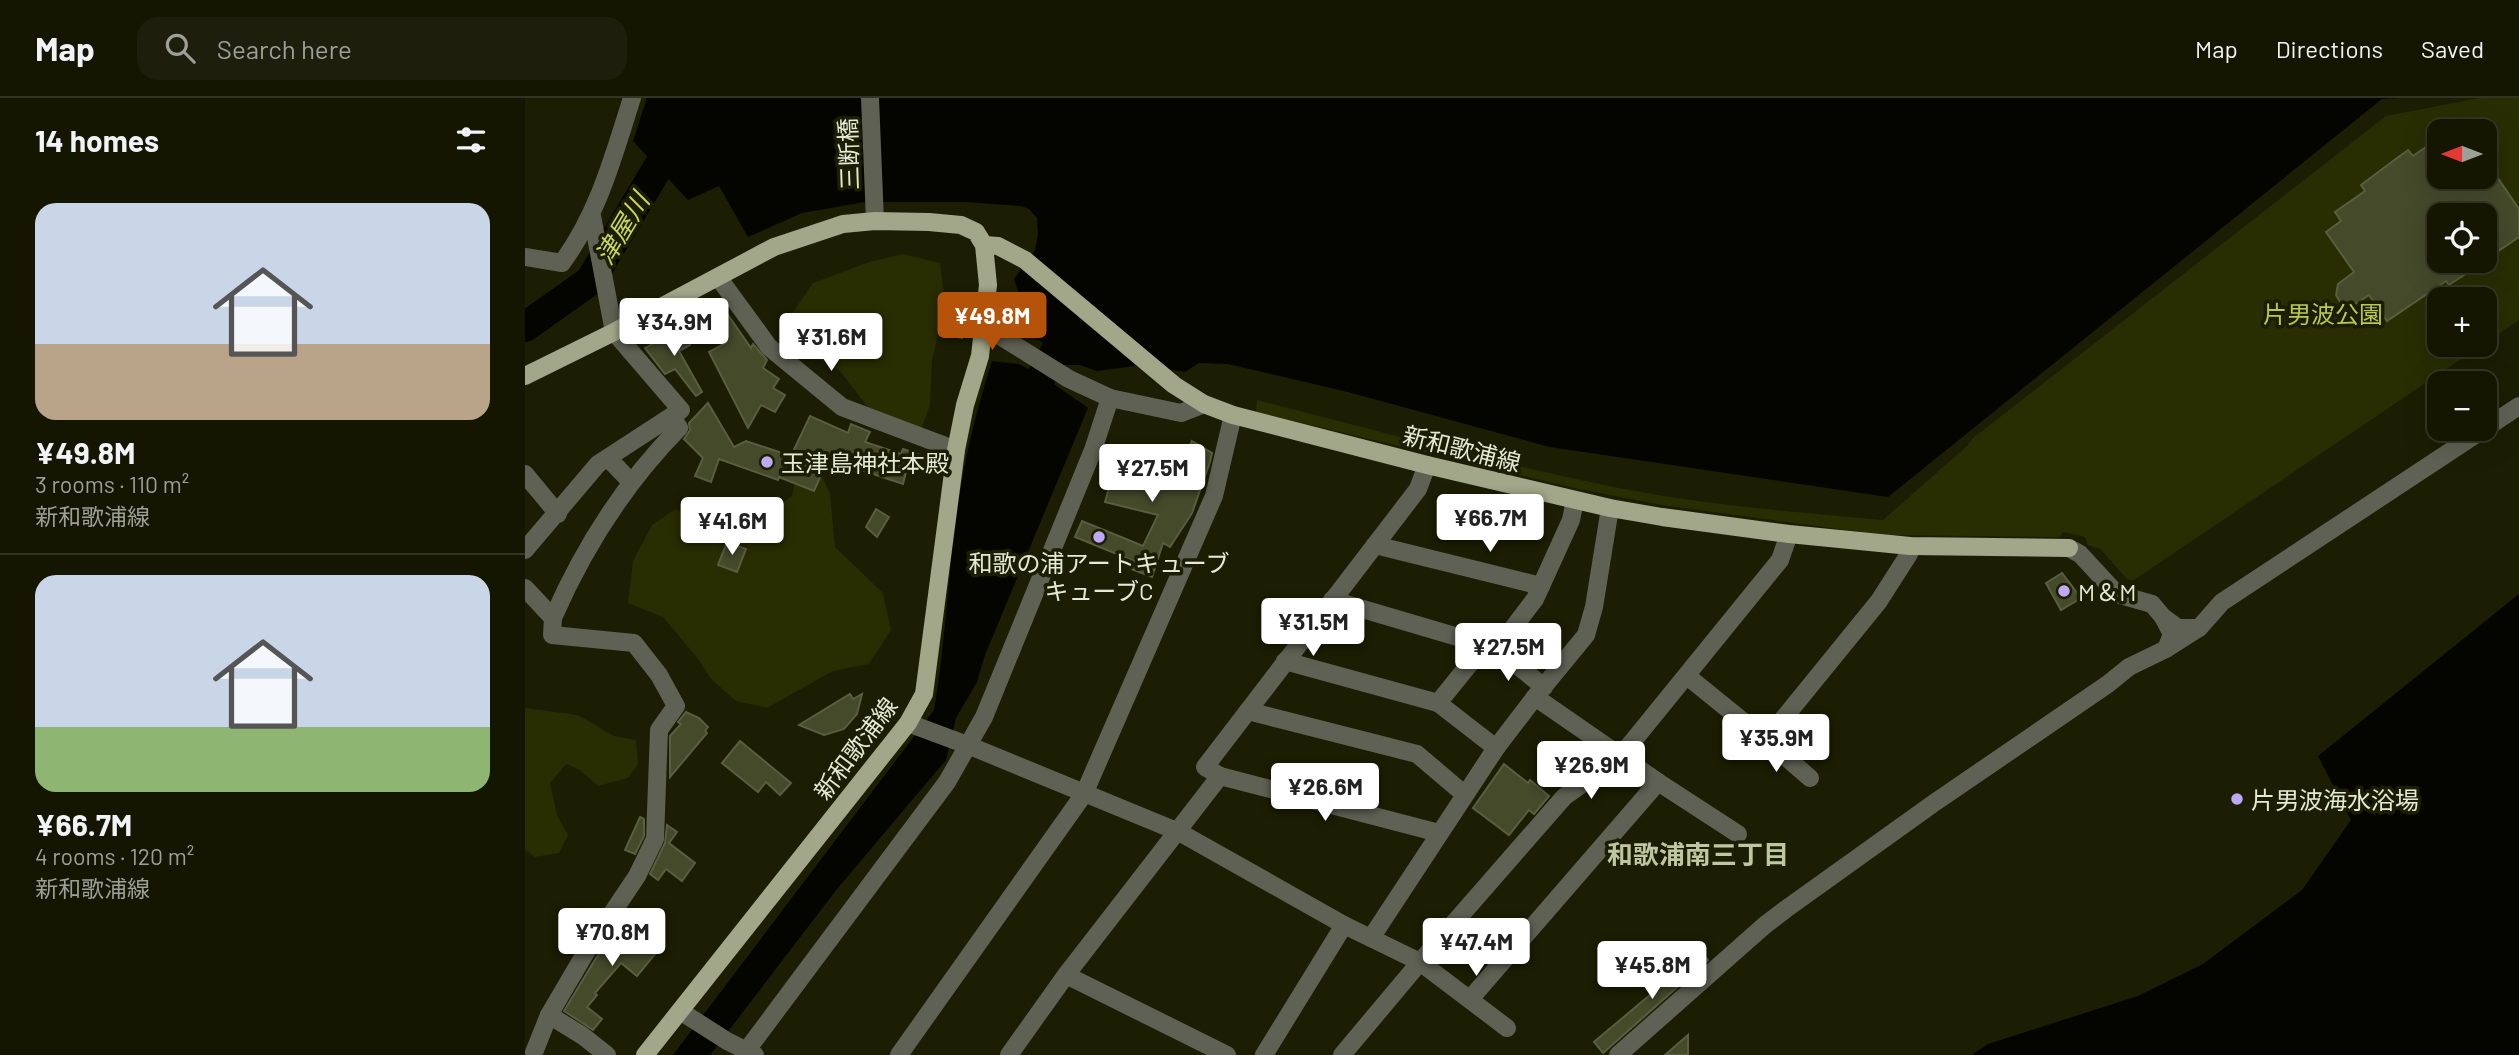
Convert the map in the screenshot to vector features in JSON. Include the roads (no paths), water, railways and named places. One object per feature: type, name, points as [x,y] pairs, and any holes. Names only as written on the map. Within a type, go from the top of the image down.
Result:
[{"type":"main road","name":"新和歌浦線","points":[[525,376],[774,247],[874,214],[961,225],[976,232],[984,245],[988,285],[980,356],[965,405],[924,694],[913,725],[645,1055]]},
{"type":"main road","name":"新和歌浦線","points":[[984,245],[998,246],[1025,260],[1174,385],[1204,404],[1233,415],[1609,508],[1789,534],[1910,546],[2069,548]]},
{"type":"street","points":[[525,257],[562,263],[594,222],[632,98]]},
{"type":"street","name":"三断橋","points":[[870,98],[874,214]]},
{"type":"street","points":[[525,550],[598,464],[673,418],[681,410],[614,332],[594,222]]},
{"type":"street","points":[[718,276],[769,347],[842,407],[957,450]]},
{"type":"street","points":[[984,326],[1069,379],[1110,398],[1181,414],[1204,404]]},
{"type":"street","points":[[680,1011],[751,1053],[947,782],[965,744],[985,717],[1093,450],[1110,398]]},
{"type":"street","points":[[1618,1055],[1786,909],[2129,667],[2166,649],[2199,628],[2222,602],[2519,407]]},
{"type":"street","points":[[899,1055],[1084,794],[1214,496],[1233,415]]},
{"type":"street","points":[[533,1055],[549,1015],[586,952],[637,876],[655,839],[659,730],[676,706],[659,676],[633,643],[552,635],[553,618],[570,579],[631,482],[679,428],[673,418]]},
{"type":"street","points":[[608,458],[631,482]]},
{"type":"street","points":[[1427,465],[1418,489],[1205,767],[1220,776],[1439,833]]},
{"type":"street","points":[[525,474],[558,514]]},
{"type":"street","points":[[1439,703],[1535,599],[1570,520],[1575,500]]},
{"type":"street","points":[[1371,938],[1496,748],[1586,635],[1594,607],[1609,508]]},
{"type":"street","points":[[1342,1055],[1564,797],[1620,757],[1780,559],[1789,534]]},
{"type":"street","points":[[1375,545],[1541,586]]},
{"type":"street","points":[[1766,740],[1879,601],[1909,554],[1910,546]]},
{"type":"street","points":[[2069,548],[2080,554],[2117,594],[2152,604],[2172,634],[2166,649]]},
{"type":"street","points":[[525,588],[553,618]]},
{"type":"street","points":[[1332,600],[1491,647],[1539,692],[1620,757],[1738,834]]},
{"type":"street","points":[[2163,617],[2178,628],[2199,628]]},
{"type":"street","points":[[1285,661],[1439,703],[1496,748]]},
{"type":"street","points":[[1687,676],[1810,778]]},
{"type":"street","points":[[1248,710],[1417,754],[1464,794]]},
{"type":"street","points":[[913,725],[1179,832],[1344,925],[1420,962],[1471,998],[1507,1028]]},
{"type":"street","points":[[1009,1055],[1066,975],[1220,776]]},
{"type":"street","points":[[1471,998],[1658,782]]},
{"type":"street","points":[[1264,1055],[1344,925]]},
{"type":"street","points":[[1066,975],[1227,1055]]},
{"type":"street","points":[[549,1015],[607,1055]]},
{"type":"waterway","name":"津屋川","points":[[525,327],[590,281],[672,144]]},
{"type":"place","name":"玉津島神社本殿","points":[[767,462]]},
{"type":"place","name":"和歌の浦アートキューブ キューブC","points":[[1099,537]]},
{"type":"place","name":"M＆M","points":[[2064,591]]},
{"type":"place","name":"片男波海水浴場","points":[[2237,799]]},
{"type":"district","name":"和歌浦南三丁目","points":[[1698,853]]},
{"type":"park label","name":"片男波公園","points":[[2323,313]]}]
